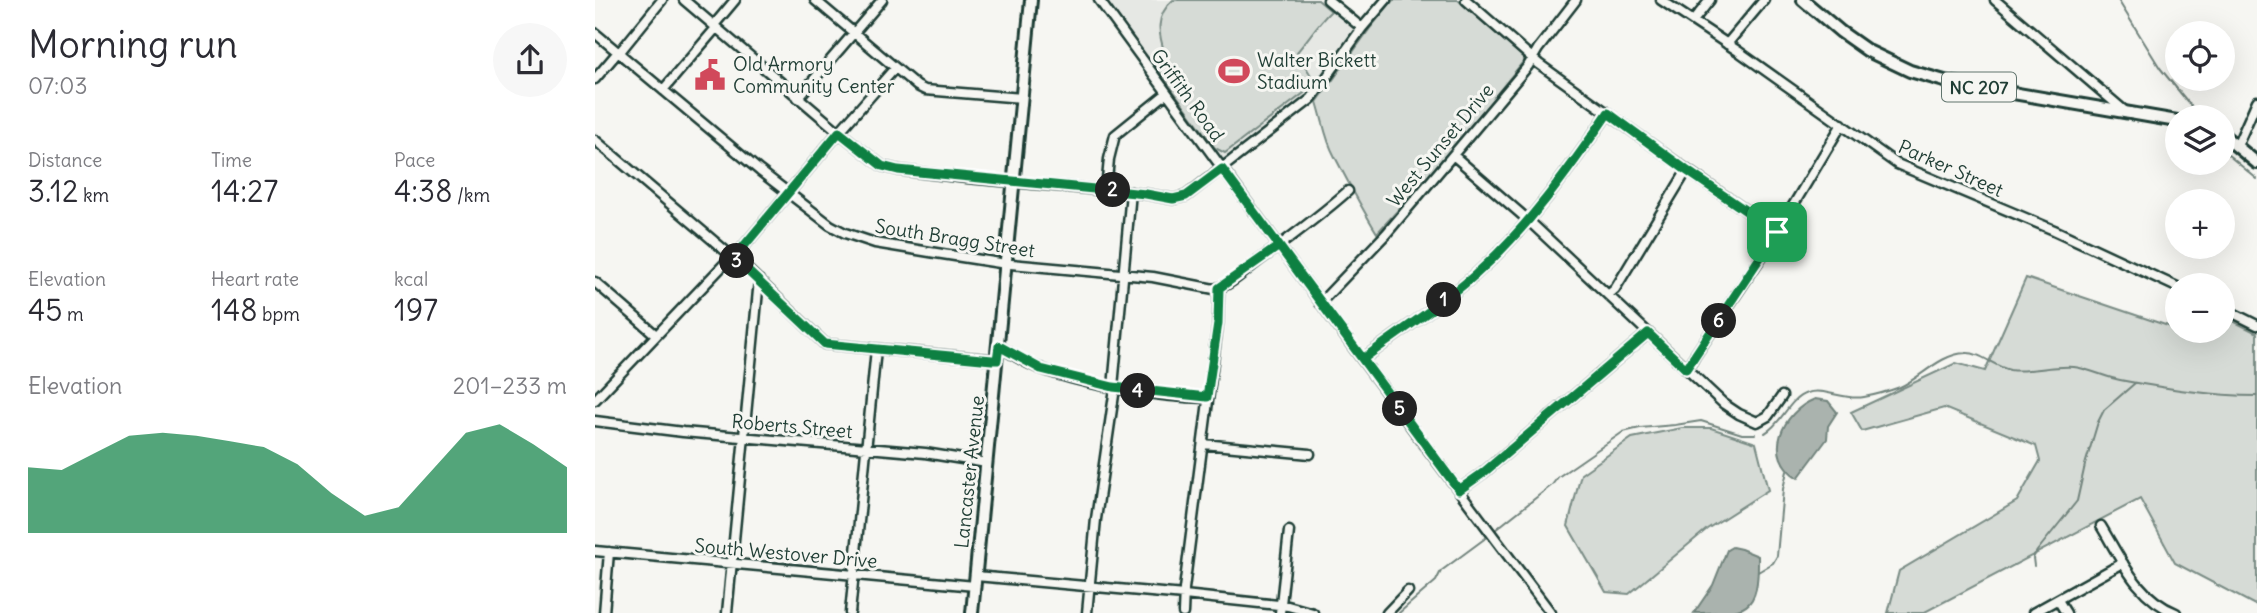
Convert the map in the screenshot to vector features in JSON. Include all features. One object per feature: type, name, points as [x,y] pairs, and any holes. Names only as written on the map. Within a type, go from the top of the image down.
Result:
[{"type":"main road","name":"Lancaster Avenue","points":[[972,613],[1031,0]]},
{"type":"main road","name":"NC 207","points":[[1803,0],[1868,51],[1910,71],[1948,82],[2165,119]]},
{"type":"main road","points":[[2237,146],[2257,163]]},
{"type":"street","points":[[595,79],[662,0]]},
{"type":"street","points":[[684,0],[882,166],[898,170],[1131,192],[1173,199],[1186,196],[1311,99],[1362,28],[1386,0]]},
{"type":"street","points":[[663,90],[735,0]]},
{"type":"street","points":[[815,0],[925,90],[1022,98]]},
{"type":"street","points":[[798,97],[882,0]]},
{"type":"street","name":"Griffith Road","points":[[1099,0],[1551,613]]},
{"type":"street","points":[[1328,0],[1362,28]]},
{"type":"street","points":[[1465,0],[1532,58],[1686,170],[1777,232]]},
{"type":"street","name":"West Sunset Drive","points":[[1320,303],[1386,233],[1453,155],[1576,0]]},
{"type":"street","name":"Parker Street","points":[[1661,0],[1897,164],[2054,230],[2165,281]]},
{"type":"street","points":[[1693,21],[1710,0]]},
{"type":"street","points":[[1727,44],[1764,0]]},
{"type":"street","points":[[1995,0],[2127,113]]},
{"type":"street","name":"South Bragg Street","points":[[595,33],[787,193],[845,233],[875,243],[1006,263],[1153,277],[1204,288],[1219,288]]},
{"type":"street","points":[[595,400],[733,257],[895,68]]},
{"type":"street","points":[[1107,190],[1115,135],[1167,93]]},
{"type":"street","points":[[2237,146],[2257,101]]},
{"type":"street","points":[[1363,359],[1458,289],[1489,262],[1528,220],[1608,113]]},
{"type":"street","points":[[1686,369],[1806,187],[1842,124]]},
{"type":"street","points":[[595,140],[759,280],[825,344],[997,360]]},
{"type":"street","points":[[1453,155],[1528,220],[1724,404],[1757,422],[1767,416],[1782,396]]},
{"type":"street","points":[[1608,295],[1615,289],[1686,170]]},
{"type":"street","points":[[1183,613],[1218,323],[1219,288],[1307,226],[1348,191]]},
{"type":"street","points":[[1087,613],[1096,519],[1114,387],[1131,192]]},
{"type":"street","points":[[727,613],[759,280]]},
{"type":"street","points":[[595,282],[656,335]]},
{"type":"street","points":[[2235,314],[2257,325]]},
{"type":"street","points":[[1459,490],[1483,473],[1648,333]]},
{"type":"street","points":[[999,346],[1041,369],[1114,387],[1207,397]]},
{"type":"street","points":[[850,613],[876,349]]},
{"type":"street","name":"Roberts Street","points":[[595,421],[925,453],[986,463]]},
{"type":"street","points":[[1202,444],[1310,454]]},
{"type":"street","points":[[2101,526],[2143,592],[2164,608],[2176,613]]},
{"type":"street","points":[[1281,609],[1289,531]]},
{"type":"street","name":"South Westover Drive","points":[[595,551],[854,575],[1091,586],[1184,595],[1313,613]]},
{"type":"street","points":[[604,613],[609,552]]},
{"type":"street","points":[[2033,613],[2123,563]]},
{"type":"street","points":[[1387,613],[1408,591]]},
{"type":"street","points":[[2057,600],[2066,613]]},
{"type":"shaded area","name":"Walter Bickett Stadium","points":[[1106,0],[1322,0],[1358,30],[1308,98],[1224,162]]},
{"type":"shaded area","name":"Walter Bickett Stadium","points":[[1173,0],[1318,0],[1331,11],[1297,52],[1313,79],[1304,93],[1225,153],[1215,148],[1153,63],[1165,54],[1160,25],[1163,12]]},
{"type":"shaded area","points":[[1393,0],[1458,0],[1523,57],[1523,62],[1440,164],[1377,233],[1331,149],[1317,102]]},
{"type":"shaded area","points":[[2026,278],[2165,325],[2165,343],[2235,343],[2235,322],[2257,333],[2257,603],[2255,605],[2175,563],[2140,499],[1923,613],[1888,613],[1899,571],[2017,501],[2040,461],[2036,446],[1944,408],[1862,431],[1851,412],[1956,363],[1985,371]]},
{"type":"shaded area","points":[[1815,399],[1828,401],[1837,412],[1828,426],[1827,439],[1798,478],[1787,469],[1781,458],[1781,435],[1793,414]]},
{"type":"shaded area","points":[[1682,428],[1711,428],[1756,443],[1768,490],[1707,529],[1629,594],[1606,592],[1568,526],[1581,474],[1632,438]]},
{"type":"shaded area","points":[[1732,547],[1758,556],[1758,575],[1752,599],[1738,610],[1694,613],[1713,585],[1727,550]]},
{"type":"waterway","points":[[2118,0],[2160,68],[2190,105]]},
{"type":"waterway","points":[[2235,161],[2257,179]]},
{"type":"waterway","points":[[1765,433],[1800,396],[1807,393],[1820,392],[1857,398],[1878,394],[1908,383],[1948,357],[1966,353],[2010,370],[2074,367],[2114,379],[2154,386],[2257,396]]},
{"type":"waterway","points":[[2034,566],[2033,558],[2037,551],[2077,501],[2085,465],[2104,410],[2135,383]]},
{"type":"waterway","points":[[1495,530],[1552,485],[1558,477],[1623,432],[1701,421],[1742,434],[1755,434]]},
{"type":"waterway","points":[[1758,572],[1773,563],[1777,556],[1787,471]]},
{"type":"waterway","points":[[1399,613],[1436,581],[1441,571],[1487,537]]},
{"type":"place","name":"Walter Bickett Stadium","points":[[1234,71]]},
{"type":"place","name":"Old Armory Community Center","points":[[710,75]]},
{"type":"route","points":[[1608,113],[1777,232],[1686,369],[1648,333],[1483,473],[1459,490],[1279,246],[1219,288],[1218,323],[1207,397],[1113,387],[1041,369],[999,346],[997,360],[992,360],[825,344],[734,258],[839,132],[882,166],[898,170],[1076,186],[1173,199],[1186,196],[1222,169],[1363,359],[1477,274],[1520,231],[1608,113]]}]
